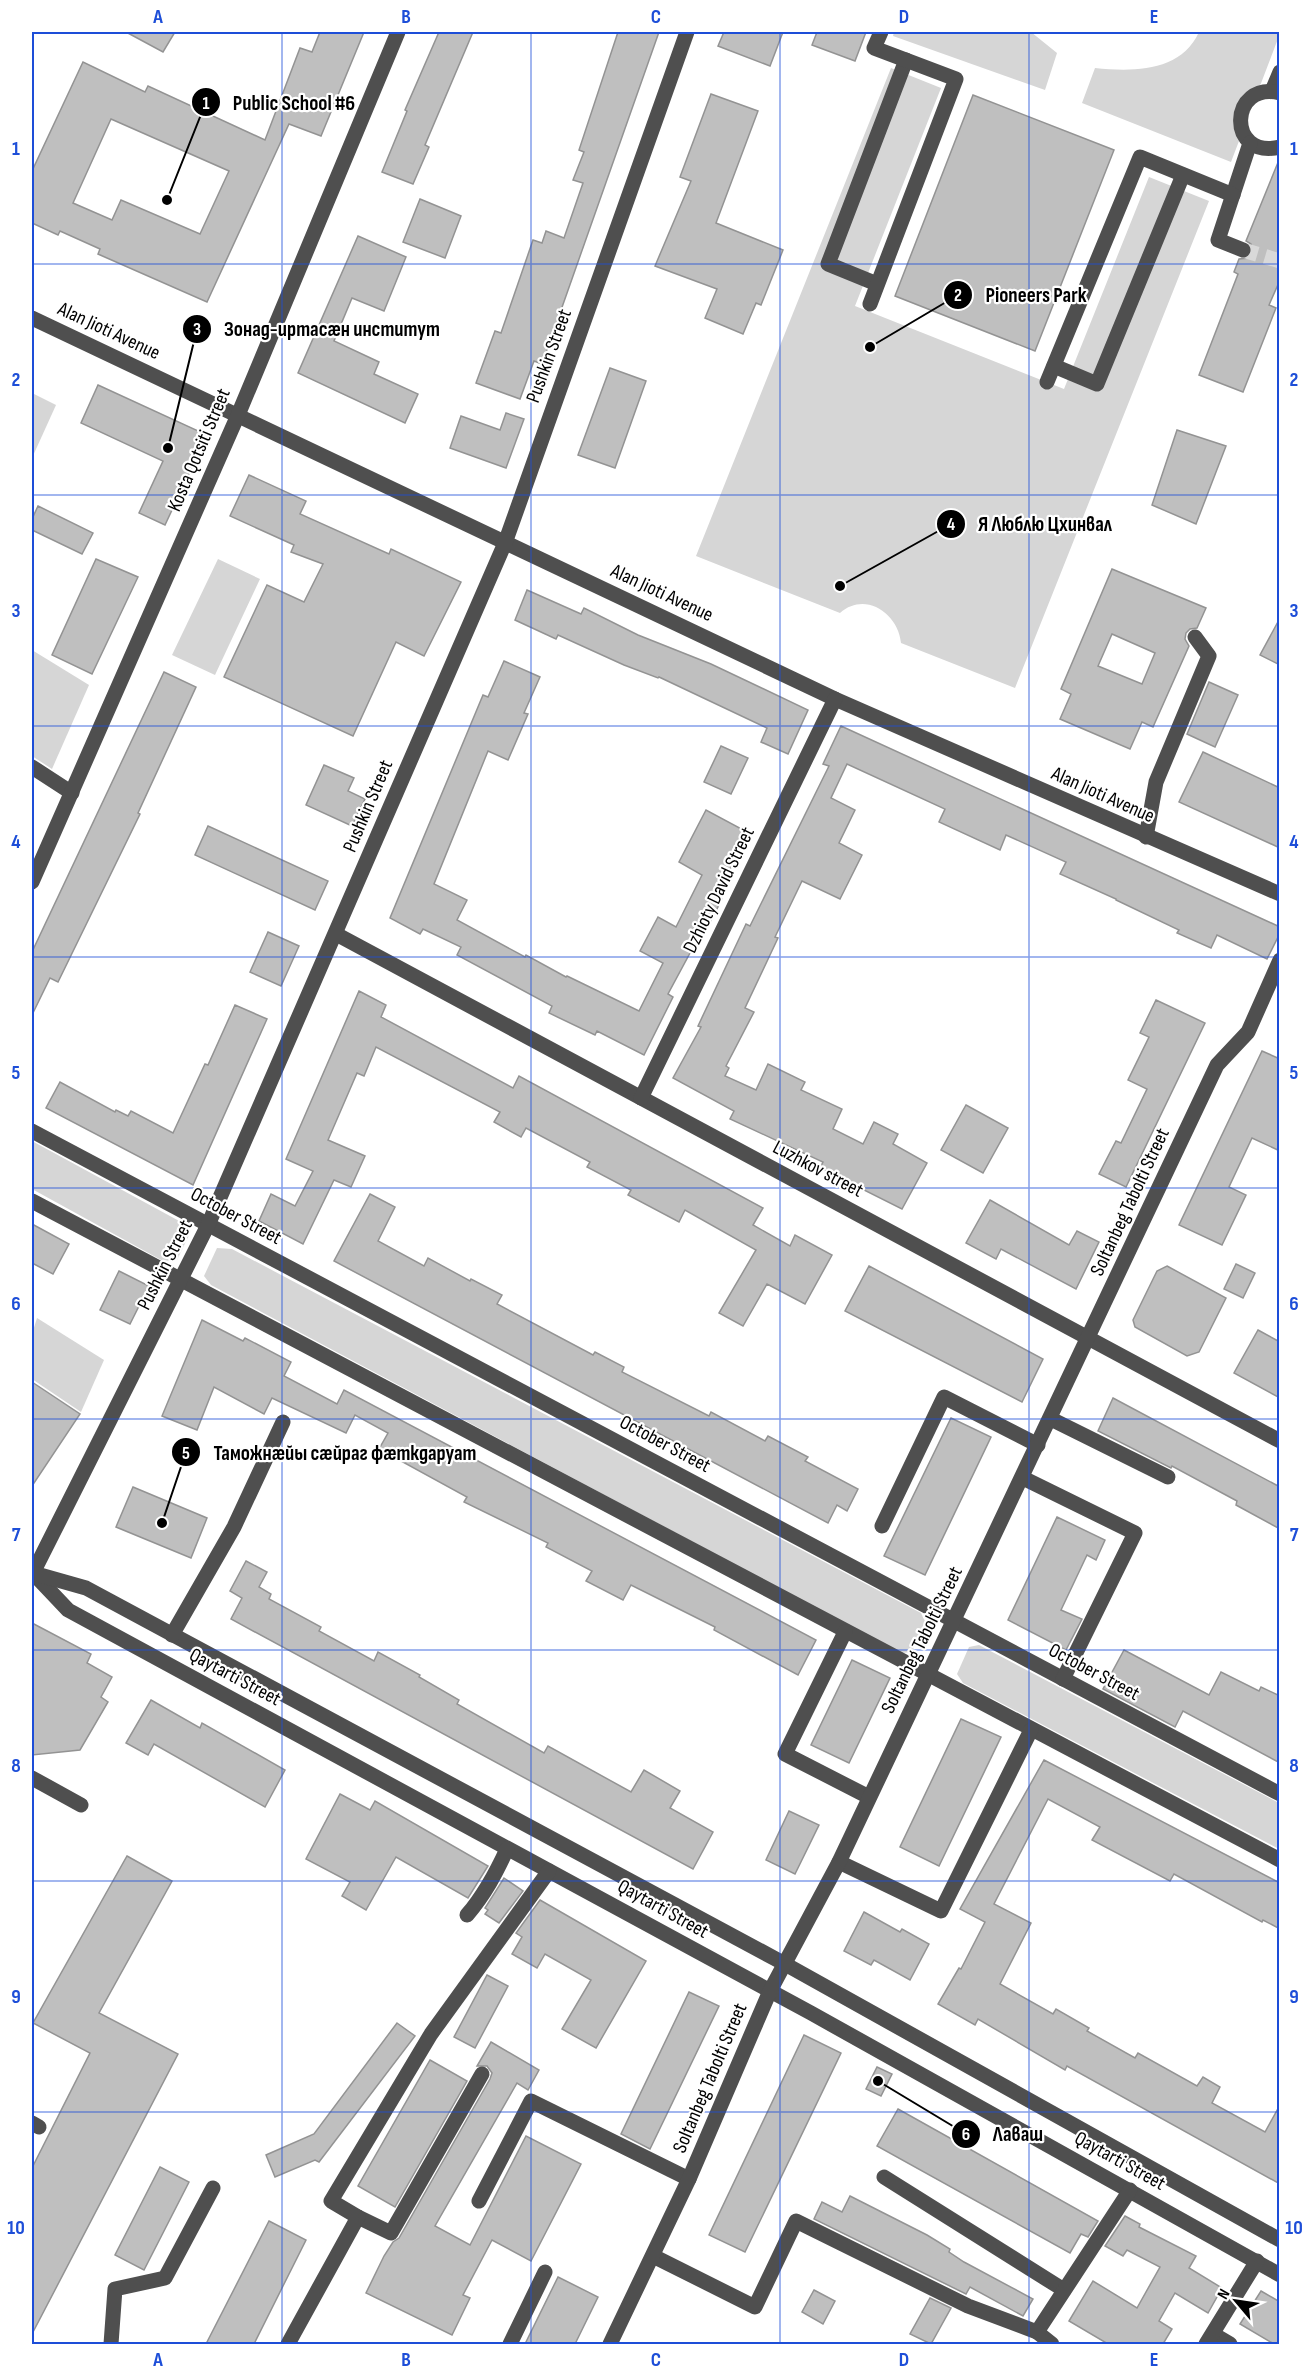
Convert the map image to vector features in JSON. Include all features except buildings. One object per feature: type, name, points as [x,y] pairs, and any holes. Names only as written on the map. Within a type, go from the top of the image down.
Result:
[{"type":"street","name":"Kosta Qotsiti Street","points":[[32,882],[237,415],[398,32]]},
{"type":"street","name":"Pushkin Street","points":[[32,1573],[208,1225],[505,543],[687,32]]},
{"type":"street","points":[[870,304],[956,79],[874,48],[881,32]]},
{"type":"street","points":[[877,284],[828,264],[906,60]]},
{"type":"street","points":[[1243,249],[1218,240],[1250,143],[1241,125],[1243,108],[1256,95],[1276,92],[1280,72]]},
{"type":"street","points":[[1250,143],[1271,149],[1280,147]]},
{"type":"street","points":[[1047,382],[1140,157],[1233,195]]},
{"type":"street","points":[[1054,366],[1097,384],[1183,175]]},
{"type":"street","name":"Alan Jioti Avenue","points":[[32,318],[835,699],[1280,894]]},
{"type":"street","points":[[1146,837],[1155,782],[1209,656],[1195,637]]},
{"type":"street","name":"Dzhioty David Street","points":[[641,1098],[835,699]]},
{"type":"street","points":[[32,767],[72,793]]},
{"type":"street","name":"Luzhkov street","points":[[336,934],[1280,1441]]},
{"type":"street","name":"Soltanbeg Tabolti Street","points":[[610,2344],[689,2179],[770,1991],[839,1862],[1217,1065],[1248,1032],[1280,960]]},
{"type":"street","name":"October Street","points":[[32,1131],[1280,1794]]},
{"type":"street","points":[[32,1201],[1280,1860]]},
{"type":"street","points":[[882,1526],[944,1397],[1038,1445]]},
{"type":"street","points":[[1051,1419],[1168,1477]]},
{"type":"street","points":[[172,1635],[234,1527],[283,1422]]},
{"type":"street","points":[[1023,1478],[1135,1533],[1063,1679]]},
{"type":"street","name":"Qaytarti Street","points":[[32,1573],[86,1588],[785,1964],[1280,2240]]},
{"type":"street","name":"Qaytarti Street","points":[[32,1573],[68,1610],[770,1991],[1280,2275]]},
{"type":"street","points":[[845,1632],[785,1754],[869,1797]]},
{"type":"street","points":[[839,1862],[941,1911],[1031,1730]]},
{"type":"street","points":[[32,1778],[81,1805]]},
{"type":"street","points":[[467,1915],[480,1900],[495,1875],[507,1848]]},
{"type":"street","points":[[482,2074],[391,2233],[331,2201],[431,2034],[549,1871]]},
{"type":"street","points":[[478,2201],[531,2101],[689,2179]]},
{"type":"street","points":[[884,2177],[1064,2290]]},
{"type":"street","points":[[111,2344],[115,2289],[165,2278],[213,2188]]},
{"type":"street","points":[[1037,2332],[1130,2190]]},
{"type":"street","points":[[288,2344],[358,2217]]},
{"type":"street","points":[[653,2256],[755,2307],[796,2221],[968,2306],[1037,2332],[1052,2344]]},
{"type":"street","points":[[1230,2344],[1209,2339],[1257,2261]]},
{"type":"street","points":[[510,2344],[545,2272]]},
{"type":"shaded area","points":[[894,32],[1031,32],[1057,53],[1045,90],[893,36]]},
{"type":"shaded area","points":[[1199,32],[1279,32],[1231,162],[1082,103],[1095,68],[1140,69],[1168,62],[1191,45]]},
{"type":"shaded area","points":[[891,68],[941,88],[855,306],[1064,389],[1149,177],[1209,201],[1015,688],[901,643],[894,623],[879,608],[860,604],[840,613],[696,556]]},
{"type":"shaded area","points":[[32,393],[56,405],[32,458]]},
{"type":"shaded area","points":[[218,559],[260,579],[215,675],[172,655]]},
{"type":"shaded area","points":[[32,650],[89,685],[52,769],[32,756]]},
{"type":"shaded area","points":[[32,1141],[181,1222],[191,1231],[177,1260],[163,1261],[32,1189]]},
{"type":"shaded area","points":[[217,1248],[232,1249],[921,1613],[925,1621],[912,1652],[901,1653],[211,1285],[204,1276]]},
{"type":"shaded area","points":[[37,1318],[104,1360],[81,1412],[32,1379],[32,1334]]},
{"type":"shaded area","points":[[979,1645],[1279,1803],[1279,1849],[963,1683],[957,1674],[969,1647]]},
{"type":"tunnel","points":[[1243,250],[1280,261]]},
{"type":"place","name":"Public School #6","points":[[167,200]]},
{"type":"place","name":"Pioneers Park","points":[[870,347]]},
{"type":"place","name":"Зонад-иртасæн институт","points":[[168,448]]},
{"type":"place","name":"Я Люблю Цхинвал","points":[[840,586]]},
{"type":"place","name":"Таможнæйы сæйраг фæткдаруат","points":[[162,1523]]},
{"type":"place","name":"Лаваш","points":[[878,2081]]}]
